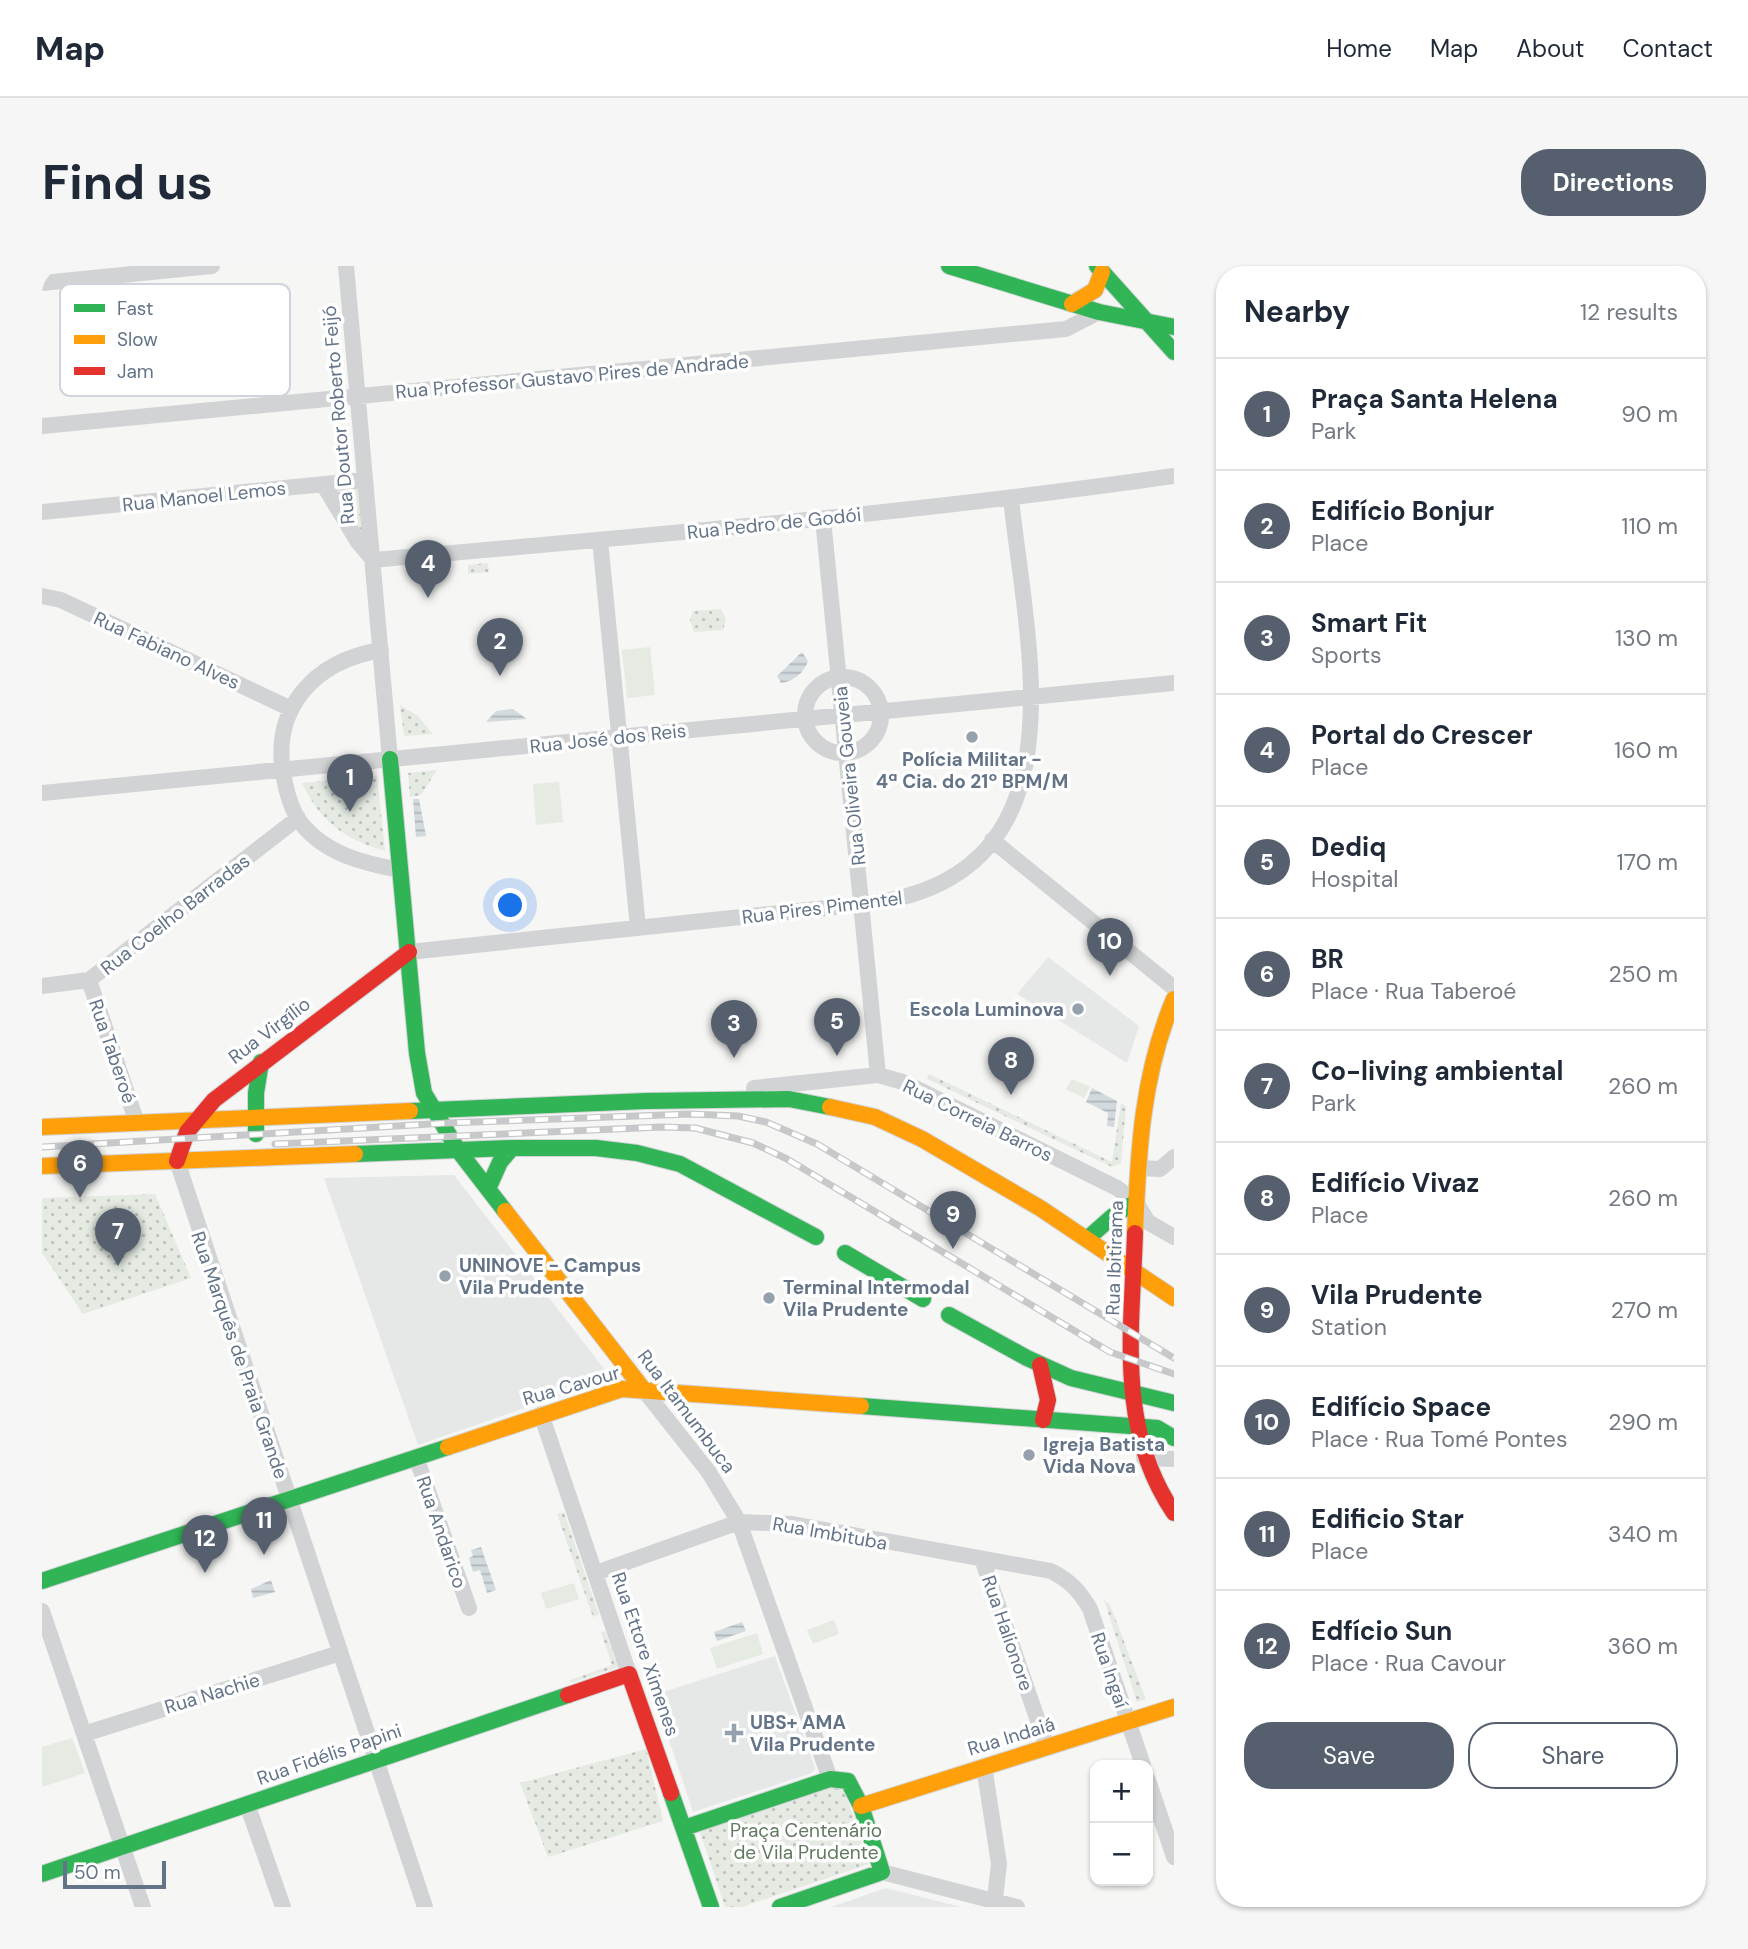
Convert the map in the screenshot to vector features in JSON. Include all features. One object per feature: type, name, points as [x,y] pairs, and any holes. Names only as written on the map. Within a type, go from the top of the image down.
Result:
[{"type":"main road","points":[[949,266],[1099,312],[1174,327]]},
{"type":"main road","points":[[1072,304],[1095,290],[1099,269]]},
{"type":"main road","points":[[1099,269],[1174,352]]},
{"type":"main road","name":"Rua Doutor Roberto Feijó","points":[[390,759],[420,1074],[432,1111]]},
{"type":"main road","name":"Rua Virgílio","points":[[177,1161],[187,1132],[214,1100],[409,952]]},
{"type":"main road","points":[[392,964],[412,982]]},
{"type":"main road","name":"Rua Ibitirama","points":[[1174,999],[1155,1042],[1139,1168],[1132,1395],[1136,1428],[1144,1458],[1174,1513]]},
{"type":"main road","points":[[256,1158],[256,1093],[261,1062]]},
{"type":"main road","points":[[42,1127],[646,1101],[789,1099],[874,1117],[967,1164],[1087,1239],[1174,1298]]},
{"type":"main road","name":"Rua Itamumbuca","points":[[432,1111],[458,1150],[643,1389]]},
{"type":"main road","points":[[488,1189],[503,1156],[512,1148]]},
{"type":"main road","points":[[42,1166],[512,1148],[596,1148],[638,1153],[680,1164],[816,1237]]},
{"type":"main road","points":[[1087,1239],[1113,1216],[1136,1202]]},
{"type":"main road","points":[[845,1253],[923,1298]]},
{"type":"main road","points":[[949,1315],[1040,1365],[1097,1387],[1174,1403]]},
{"type":"main road","points":[[1040,1365],[1048,1400],[1043,1420]]},
{"type":"main road","name":"Rua Cavour","points":[[42,1581],[620,1389],[1157,1428],[1174,1438]]},
{"type":"main road","name":"Rua Fidélis Papini","points":[[42,1874],[629,1674]]},
{"type":"main road","name":"Rua Ettore Ximenes","points":[[629,1674],[711,1907]]},
{"type":"main road","name":"Rua Indaiá","points":[[861,1806],[1174,1707]]},
{"type":"main road","points":[[684,1828],[831,1779],[848,1781],[854,1787],[882,1872],[780,1907]]},
{"type":"street","points":[[42,283],[212,266]]},
{"type":"street","name":"Rua Doutor Roberto Feijó","points":[[346,266],[390,759]]},
{"type":"street","name":"Rua Professor Gustavo Pires de Andrade","points":[[42,426],[1066,329],[1099,312]]},
{"type":"street","name":"Rua Pedro de Godói","points":[[373,560],[823,519],[1011,499],[1174,476]]},
{"type":"street","name":"Rua Manoel Lemos","points":[[42,512],[365,480]]},
{"type":"street","name":"Rua Doutor Roberto Feijó","points":[[323,484],[358,542],[373,560]]},
{"type":"street","name":"Rua Pires Pimentel","points":[[409,952],[916,896],[946,880],[978,856],[1010,814],[1023,786],[1029,757],[1033,696],[1011,499]]},
{"type":"street","name":"Rua Oliveira Gouveia","points":[[823,519],[878,1075]]},
{"type":"street","points":[[600,540],[638,928]]},
{"type":"street","name":"Rua Fabiano Alves","points":[[42,596],[61,600],[291,709]]},
{"type":"street","points":[[381,650],[352,655],[314,678],[291,709],[281,749],[282,770],[286,793],[301,824],[336,851],[361,863],[401,870]]},
{"type":"street","points":[[839,677],[850,677],[870,687],[881,711],[874,739],[857,751],[847,753],[826,750],[817,744],[804,719],[811,693],[819,685],[839,677]]},
{"type":"street","name":"Rua José dos Reis","points":[[42,793],[1174,682]]},
{"type":"street","name":"Rua Coelho Barradas","points":[[42,986],[89,980],[298,818]]},
{"type":"street","points":[[992,840],[1174,988]]},
{"type":"street","name":"Rua Taberoé","points":[[89,980],[137,1123]]},
{"type":"street","name":"Rua Correia Barros","points":[[646,1101],[659,1093],[747,1088],[878,1075],[931,1095],[1117,1188],[1136,1202],[1148,1222],[1174,1237]]},
{"type":"street","points":[[1139,1168],[1160,1169],[1174,1157]]},
{"type":"street","name":"Rua Marquês de Praia Grande","points":[[177,1161],[425,1907]]},
{"type":"street","name":"Rua Itamumbuca","points":[[643,1389],[708,1471],[740,1522],[831,1779]]},
{"type":"street","name":"Rua Ettore Ximenes","points":[[541,1414],[629,1674]]},
{"type":"street","name":"Rua Andarico","points":[[416,1457],[469,1608]]},
{"type":"street","points":[[1144,1458],[1174,1459]]},
{"type":"street","name":"Rua Imbituba","points":[[596,1573],[740,1522],[792,1524],[1051,1571],[1069,1580]]},
{"type":"street","name":"Rua Halionore","points":[[982,1559],[1047,1747]]},
{"type":"street","name":"Rua Ingaí","points":[[1069,1580],[1080,1591],[1090,1609],[1141,1760]]},
{"type":"street","points":[[42,1611],[143,1907]]},
{"type":"street","name":"Rua Nachie","points":[[84,1734],[340,1653]]},
{"type":"street","points":[[984,1766],[998,1848],[1000,1880],[995,1904]]},
{"type":"street","points":[[1153,1795],[1174,1857]]},
{"type":"street","points":[[247,1804],[283,1907]]},
{"type":"street","points":[[882,1872],[995,1904],[1017,1907]]},
{"type":"shaded area","points":[[802,652],[808,661],[804,669],[794,678],[781,683],[777,676]]},
{"type":"shaded area","points":[[513,709],[527,719],[486,722],[496,711]]},
{"type":"shaded area","points":[[413,799],[419,799],[426,836],[416,837]]},
{"type":"shaded area","name":"Escola Luminova","points":[[1048,957],[1139,1026],[1127,1063],[1017,994]]},
{"type":"shaded area","points":[[1092,1088],[1117,1101],[1114,1127],[1107,1126],[1108,1113],[1086,1102]]},
{"type":"shaded area","name":"UNINOVE - Campus Vila Prudente","points":[[454,1175],[608,1374],[603,1381],[418,1445],[324,1178]]},
{"type":"shaded area","points":[[481,1547],[496,1590],[487,1593],[480,1570],[473,1572],[469,1558],[473,1556],[471,1550]]},
{"type":"shaded area","points":[[271,1580],[275,1592],[253,1598],[251,1589]]},
{"type":"shaded area","points":[[742,1622],[746,1631],[717,1641],[714,1632]]},
{"type":"shaded area","name":"UBS+ AMA Vila Prudente","points":[[775,1656],[815,1768],[812,1773],[693,1812],[654,1695]]},
{"type":"shaded area","points":[[886,1888],[961,1907],[831,1907]]},
{"type":"green space","points":[[359,485],[365,543],[333,488]]},
{"type":"green space","points":[[488,563],[489,572],[468,574],[468,565]]},
{"type":"green space","points":[[721,609],[726,619],[723,630],[694,632],[690,620],[693,611]]},
{"type":"green space","points":[[650,647],[655,695],[627,698],[622,650]]},
{"type":"green space","points":[[400,705],[418,716],[433,734],[404,736]]},
{"type":"green space","points":[[437,770],[421,795],[410,797],[408,773]]},
{"type":"green space","points":[[377,776],[385,851],[358,841],[335,827],[317,808],[302,783]]},
{"type":"green space","points":[[559,782],[563,822],[536,825],[533,784]]},
{"type":"green space","points":[[929,1074],[1112,1162],[1121,1103],[1126,1106],[1121,1163],[1112,1167],[927,1079]]},
{"type":"green space","points":[[1072,1079],[1090,1087],[1084,1098],[1066,1089]]},
{"type":"green space","points":[[155,1194],[191,1278],[83,1314],[42,1253],[42,1198]]},
{"type":"green space","points":[[564,1512],[599,1615],[593,1617],[557,1514]]},
{"type":"green space","points":[[574,1583],[579,1599],[546,1609],[541,1593]]},
{"type":"green space","points":[[1104,1600],[1110,1605],[1146,1699],[1137,1702]]},
{"type":"green space","points":[[834,1620],[839,1634],[813,1644],[807,1630]]},
{"type":"green space","points":[[605,1631],[618,1667],[571,1683],[570,1680],[612,1665],[601,1632]]},
{"type":"green space","points":[[757,1633],[763,1654],[717,1669],[710,1648]]},
{"type":"green space","points":[[72,1738],[85,1773],[42,1787],[42,1747]]},
{"type":"green space","points":[[646,1749],[663,1821],[548,1857],[520,1783]]},
{"type":"green space","name":"Praça Centenário de Vila Prudente","points":[[833,1786],[845,1792],[869,1864],[742,1907],[725,1907],[700,1832]]},
{"type":"railway","points":[[42,1147],[447,1123],[690,1114],[738,1116],[766,1122],[817,1144],[1174,1358]]},
{"type":"railway","points":[[275,1144],[661,1127],[695,1128],[753,1143],[787,1159],[1110,1352],[1174,1374]]},
{"type":"traffic: fast","points":[[949,266],[1099,312],[1174,327]]},
{"type":"traffic: fast","points":[[1097,266],[1174,352]]},
{"type":"traffic: fast","points":[[390,759],[417,1053],[424,1093],[458,1150],[505,1211]]},
{"type":"traffic: fast","points":[[256,1134],[256,1093],[261,1062]]},
{"type":"traffic: fast","points":[[410,1111],[646,1101],[789,1099],[830,1107]]},
{"type":"traffic: fast","points":[[355,1154],[512,1148],[596,1148],[637,1153],[680,1164],[816,1237]]},
{"type":"traffic: fast","points":[[488,1189],[500,1162],[512,1148]]},
{"type":"traffic: fast","points":[[1087,1239],[1113,1216],[1136,1202]]},
{"type":"traffic: fast","points":[[845,1253],[923,1299]]},
{"type":"traffic: fast","points":[[949,1315],[1027,1358],[1071,1378],[1174,1403]]},
{"type":"traffic: fast","points":[[861,1406],[1157,1428],[1174,1438]]},
{"type":"traffic: fast","points":[[42,1581],[448,1447]]},
{"type":"traffic: fast","points":[[42,1874],[568,1695]]},
{"type":"traffic: fast","points":[[684,1828],[830,1779],[848,1781],[861,1806],[882,1872],[780,1907]]},
{"type":"traffic: fast","points":[[671,1793],[711,1907]]},
{"type":"traffic: slow","points":[[1072,304],[1095,290],[1102,272]]},
{"type":"traffic: slow","points":[[1135,1233],[1140,1144],[1148,1085],[1163,1027],[1174,999]]},
{"type":"traffic: slow","points":[[830,1107],[875,1117],[922,1139],[1040,1208],[1174,1298]]},
{"type":"traffic: slow","points":[[42,1127],[410,1111]]},
{"type":"traffic: slow","points":[[42,1166],[355,1154]]},
{"type":"traffic: slow","points":[[505,1211],[643,1389]]},
{"type":"traffic: slow","points":[[448,1447],[622,1389],[861,1406]]},
{"type":"traffic: slow","points":[[861,1806],[1174,1707]]},
{"type":"traffic: jam","points":[[177,1161],[187,1132],[214,1100],[409,952]]},
{"type":"traffic: jam","points":[[1135,1233],[1131,1342],[1135,1413],[1143,1447],[1156,1481],[1174,1513]]},
{"type":"traffic: jam","points":[[1040,1365],[1048,1400],[1043,1420]]},
{"type":"traffic: jam","points":[[568,1695],[629,1674],[671,1793]]},
{"type":"place","name":"Portal do Crescer","points":[[428,598]]},
{"type":"place","name":"Edifício Bonjur","points":[[500,676]]},
{"type":"place","name":"Polícia Militar - 4ª Cia. do 21º BPM/M","points":[[972,737]]},
{"type":"place","name":"Praça Santa Helena","points":[[350,812]]},
{"type":"place","name":"Edifício Space","points":[[1110,976]]},
{"type":"place","name":"Escola Luminova","points":[[1078,1009]]},
{"type":"place","name":"Dediq","points":[[837,1056]]},
{"type":"place","name":"Smart Fit","points":[[734,1058]]},
{"type":"place","name":"Edifício Vivaz","points":[[1011,1095]]},
{"type":"place","name":"BR","points":[[80,1198]]},
{"type":"place","name":"Vila Prudente","points":[[953,1249]]},
{"type":"place","name":"Co-living ambiental","points":[[118,1266]]},
{"type":"place","name":"UNINOVE - Campus Vila Prudente","points":[[445,1276]]},
{"type":"place","name":"Terminal Intermodal Vila Prudente","points":[[769,1298]]},
{"type":"place","name":"Igreja Batista Vida Nova","points":[[1029,1455]]},
{"type":"place","name":"Edificio Star","points":[[264,1555]]},
{"type":"place","name":"Edfício Sun","points":[[205,1573]]},
{"type":"place","name":"UBS+ AMA Vila Prudente","points":[[734,1733]]}]
